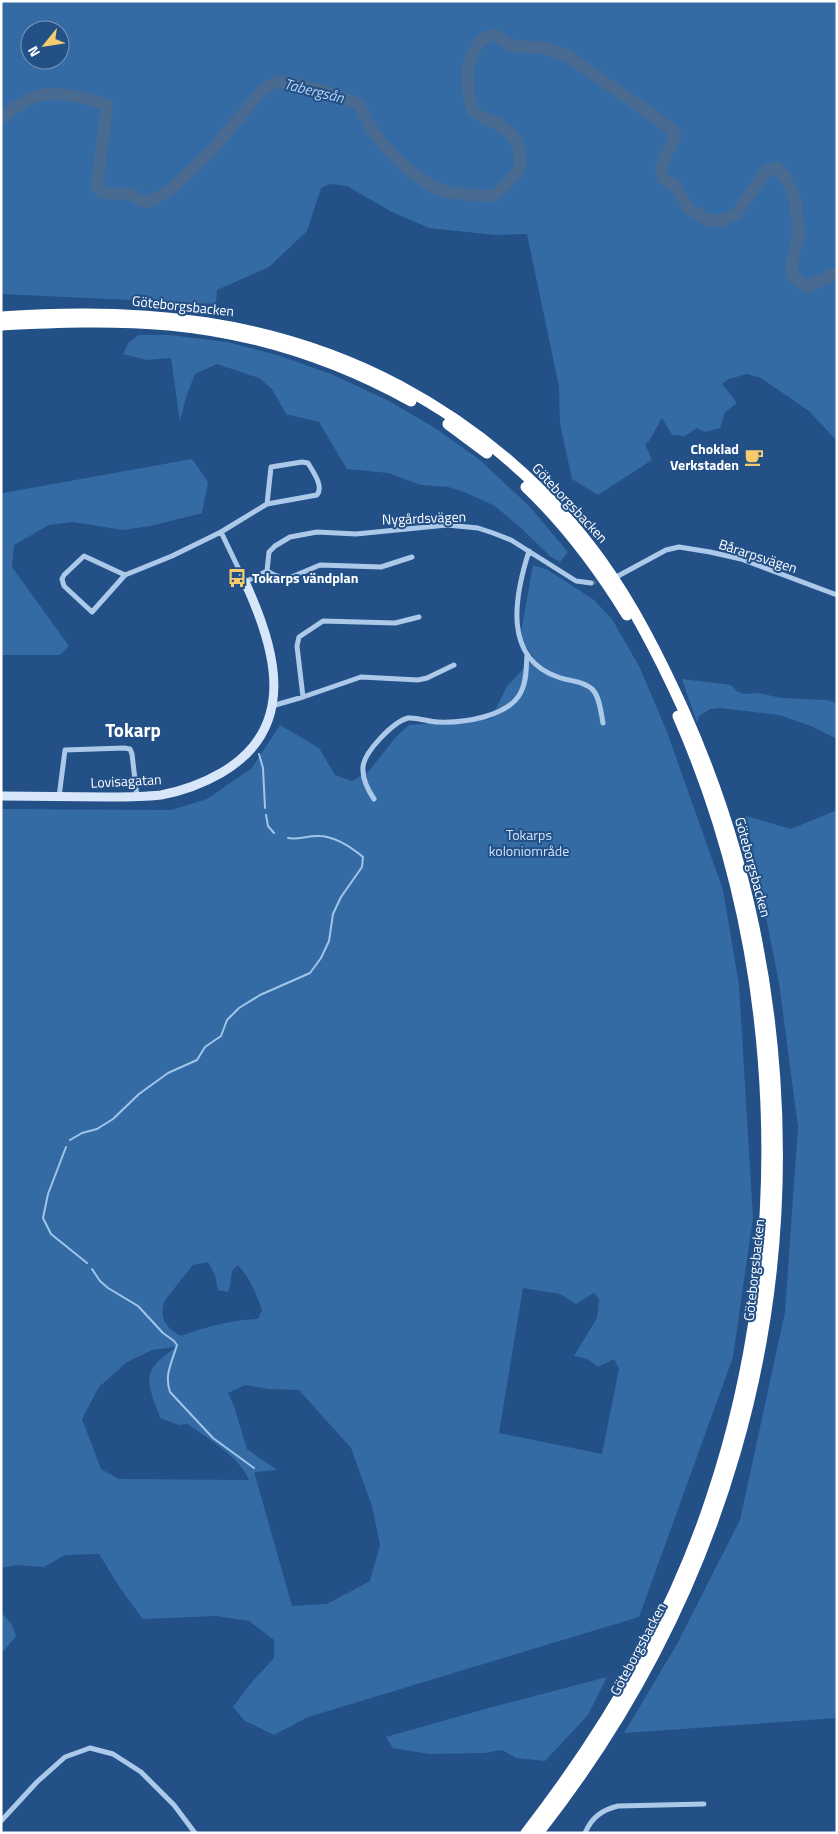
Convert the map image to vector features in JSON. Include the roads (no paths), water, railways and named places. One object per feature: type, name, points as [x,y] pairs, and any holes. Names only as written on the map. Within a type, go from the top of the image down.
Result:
[{"type":"highway","name":"Göteborgsbacken","points":[[1,317],[63,314],[132,315],[186,319],[240,328],[306,346],[337,357],[397,384],[448,415],[482,439],[536,486],[581,534],[602,560],[636,615],[666,671],[707,764],[739,863],[756,938],[774,1056],[777,1178],[773,1251],[764,1320],[754,1375],[736,1449],[709,1533],[676,1611],[642,1677],[604,1740],[582,1774],[538,1833]]},
{"type":"highway","name":"Göteborgsbacken","points":[[1,326],[62,322],[133,323],[204,329],[272,344],[332,364],[388,389],[432,413],[480,447],[518,480],[558,520],[593,563],[629,618],[659,674],[705,784],[721,832],[757,998],[767,1118],[767,1152],[758,1298],[730,1436],[712,1497],[683,1572],[650,1641],[617,1702],[574,1768],[526,1833]]},
{"type":"street","points":[[125,575],[84,556],[64,575],[62,580],[64,586],[92,612],[125,575],[172,556],[221,532],[268,504],[317,495],[320,492],[320,486],[308,463],[302,462],[271,467],[268,504]]},
{"type":"street","name":"Nygårdsvägen","points":[[267,571],[267,557],[275,546],[290,537],[317,532],[356,534],[439,526],[478,528],[511,540],[576,581],[591,584]]},
{"type":"street","name":"Lovisagatan","points":[[1,796],[58,798],[137,797],[162,794],[189,788],[212,778],[236,764],[250,752],[266,728],[272,706],[274,684],[269,643],[261,617],[221,532]]},
{"type":"street","name":"Bårarpsvägen","points":[[618,576],[666,550],[679,547],[741,559],[837,595]]},
{"type":"street","points":[[529,551],[524,568],[517,618],[519,638],[527,655],[536,664],[552,674],[593,689],[599,703],[603,723]]},
{"type":"street","points":[[245,582],[267,571],[274,576],[284,578],[294,576],[320,565],[382,567],[412,557]]},
{"type":"street","points":[[303,697],[297,646],[299,638],[323,621],[395,623],[420,617]]},
{"type":"street","points":[[374,799],[367,788],[363,771],[364,760],[387,732],[396,724],[406,719],[412,718],[429,722],[455,721],[473,719],[494,713],[514,701],[520,695],[526,678],[527,655]]},
{"type":"street","points":[[272,706],[361,677],[418,680],[435,675],[454,665]]},
{"type":"street","points":[[58,798],[65,750],[124,748],[130,749],[132,754],[137,797]]},
{"type":"street","points":[[1,1821],[37,1782],[65,1757],[90,1748],[113,1754],[141,1772],[174,1805],[194,1833]]},
{"type":"street","points":[[585,1833],[589,1824],[597,1815],[606,1809],[618,1806],[704,1804]]},
{"type":"waterway","name":"Tabergsån","points":[[1,118],[26,101],[43,95],[71,95],[107,105],[97,187],[103,193],[132,194],[139,200],[148,202],[169,191],[213,149],[263,89],[276,82],[288,82],[328,92],[359,104],[369,125],[382,143],[423,181],[443,191],[493,196],[508,183],[520,168],[519,147],[512,135],[497,123],[483,118],[473,111],[469,95],[467,69],[472,55],[481,40],[495,35],[512,46],[546,48],[568,56],[670,128],[675,136],[661,167],[663,179],[675,186],[690,210],[708,220],[720,221],[735,215],[767,170],[777,168],[785,177],[795,198],[799,235],[792,263],[793,276],[807,287],[837,273]]},
{"type":"waterway","points":[[259,754],[263,768],[265,808]]},
{"type":"waterway","points":[[266,815],[268,826],[274,833]]},
{"type":"waterway","points":[[70,1140],[82,1133],[97,1129],[113,1119],[139,1094],[168,1073],[197,1060],[205,1047],[221,1036],[227,1020],[239,1008],[260,995],[310,973],[321,958],[329,941],[333,914],[341,897],[362,867],[363,857],[343,843],[331,838],[316,836],[288,838]]},
{"type":"waterway","points":[[66,1147],[48,1194],[43,1218],[51,1234],[87,1263]]},
{"type":"waterway","points":[[92,1269],[100,1281],[138,1306],[163,1333],[174,1341],[177,1345],[168,1374],[170,1392],[213,1438],[254,1468]]},
{"type":"tunnel","points":[[591,583],[605,579]]},
{"type":"place","name":"Choklad Verkstaden","points":[[754,457]]},
{"type":"place","name":"Tokarps vändplan","points":[[237,578]]},
{"type":"district","name":"Tokarp","points":[[133,730]]},
{"type":"park label","name":"Tokarps koloniområde","points":[[529,844]]}]
